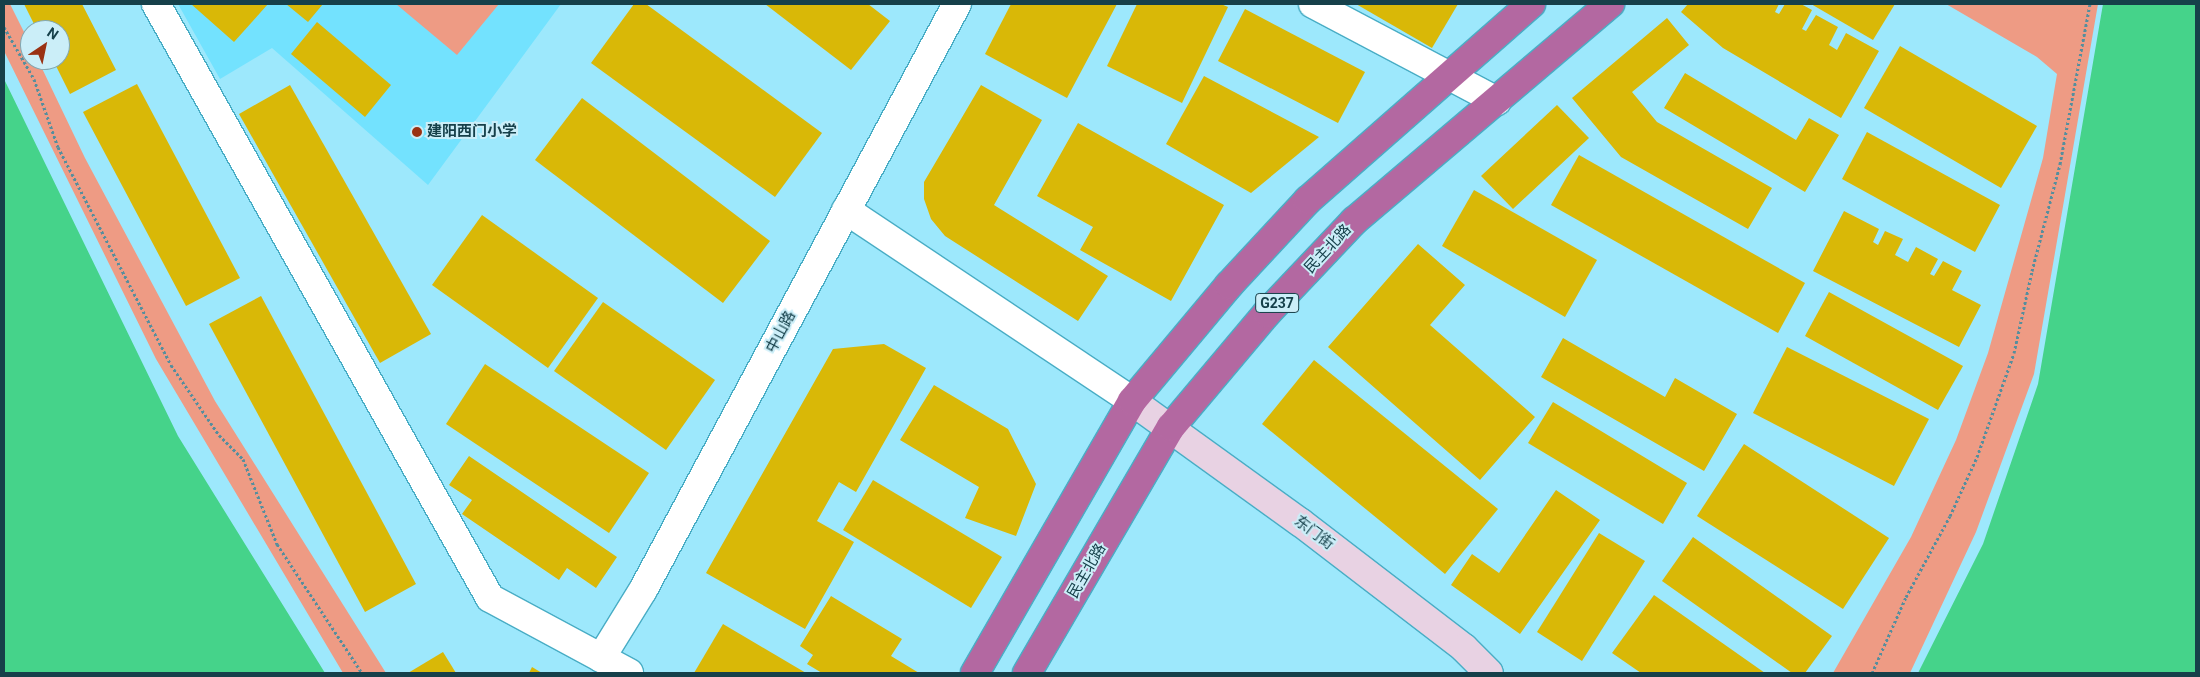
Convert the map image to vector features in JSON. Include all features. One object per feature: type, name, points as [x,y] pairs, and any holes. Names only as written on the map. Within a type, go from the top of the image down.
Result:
[{"type":"highway","points":[[975,673],[1132,402],[1229,285],[1308,200],[1531,4]]},
{"type":"highway","name":"民主北路","points":[[1027,673],[1171,427],[1267,313],[1354,221],[1610,4]]},
{"type":"street","points":[[156,4],[490,598],[629,673]]},
{"type":"street","name":"中山路","points":[[601,658],[643,590],[957,4]]},
{"type":"street","points":[[1313,4],[1497,101]]},
{"type":"street","points":[[846,210],[1132,402]]},
{"type":"street","name":"东门街","points":[[1132,402],[1171,427],[1456,642],[1489,673]]},
{"type":"path","points":[[1872,673],[1906,597],[1950,516],[1973,465],[2014,353],[2032,271],[2060,164],[2090,4]]},
{"type":"path","points":[[4,27],[34,78],[58,147],[148,323],[194,401],[219,435],[243,459],[277,544],[362,673]]},
{"type":"shaded area","points":[[4,4],[10,4],[20,24],[20,70],[43,70],[85,158],[215,401],[386,673],[343,673],[156,359],[4,51]]},
{"type":"shaded area","name":"建阳西门小学","points":[[178,4],[561,4],[428,185],[272,48],[220,79]]},
{"type":"shaded area","points":[[396,4],[499,4],[457,55]]},
{"type":"shaded area","points":[[1946,4],[2098,4],[2034,374],[1976,532],[1910,673],[1833,673],[1911,537],[1956,440],[1988,353],[2043,158],[2057,74],[2037,57]]},
{"type":"shaded area","points":[[2103,4],[2196,4],[2196,673],[1918,673],[1983,544],[2038,384]]},
{"type":"shaded area","points":[[4,79],[178,436],[325,673],[4,673]]},
{"type":"building","points":[[24,4],[82,4],[116,70],[70,94],[58,70],[70,70],[70,20],[32,20]]},
{"type":"building","points":[[191,4],[268,4],[234,42]]},
{"type":"building","points":[[286,4],[323,4],[308,22]]},
{"type":"building","points":[[634,4],[646,4],[822,133],[775,197],[591,63]]},
{"type":"building","points":[[765,4],[868,4],[890,21],[851,70]]},
{"type":"building","points":[[1011,4],[1117,4],[1067,98],[985,54]]},
{"type":"building","points":[[1137,4],[1221,4],[1228,7],[1182,103],[1107,66]]},
{"type":"building","points":[[1356,4],[1458,4],[1432,48]]},
{"type":"building","points":[[1688,4],[1779,4],[1775,12],[1779,14],[1785,4],[1801,4],[1812,10],[1802,29],[1806,31],[1816,15],[1838,27],[1829,45],[1837,50],[1846,33],[1879,51],[1841,118],[1723,48],[1681,12]]},
{"type":"building","points":[[1811,4],[1895,4],[1873,40]]},
{"type":"building","points":[[1245,9],[1365,72],[1338,123],[1218,61]]},
{"type":"building","points":[[1667,18],[1689,45],[1632,92],[1657,122],[1772,188],[1748,229],[1621,157],[1572,98]]},
{"type":"building","points":[[317,22],[391,85],[365,117],[291,54]]},
{"type":"building","points":[[1900,46],[2037,126],[2001,188],[1864,108]]},
{"type":"building","points":[[1685,73],[1796,140],[1809,118],[1839,135],[1805,192],[1664,108]]},
{"type":"building","points":[[1204,76],[1319,137],[1251,193],[1166,144]]},
{"type":"building","points":[[137,84],[240,278],[186,306],[83,112]]},
{"type":"building","points":[[290,85],[431,334],[380,363],[239,114]]},
{"type":"building","points":[[981,85],[1042,120],[994,205],[1108,276],[1078,321],[945,236],[931,219],[924,199],[924,182]]},
{"type":"building","points":[[582,98],[770,241],[723,303],[535,160]]},
{"type":"building","points":[[1557,105],[1589,138],[1513,209],[1481,176]]},
{"type":"building","points":[[1078,123],[1224,205],[1171,301],[1080,250],[1093,227],[1037,196]]},
{"type":"building","points":[[1867,132],[2000,205],[1975,252],[1842,179]]},
{"type":"building","points":[[1579,155],[1805,283],[1778,333],[1551,205]]},
{"type":"building","points":[[1474,190],[1597,260],[1565,317],[1442,246]]},
{"type":"building","points":[[1844,211],[1879,229],[1873,242],[1878,245],[1885,231],[1903,239],[1895,255],[1908,262],[1916,247],[1938,259],[1930,274],[1934,276],[1943,261],[1962,271],[1952,290],[1981,305],[1959,347],[1813,271]]},
{"type":"building","points":[[482,215],[598,298],[548,368],[432,285]]},
{"type":"building","points":[[1418,244],[1465,285],[1430,325],[1535,417],[1480,480],[1328,347]]},
{"type":"building","points":[[1829,292],[1963,366],[1938,410],[1805,336]]},
{"type":"building","points":[[261,296],[416,584],[365,612],[209,324]]},
{"type":"building","points":[[603,302],[715,380],[666,450],[554,371]]},
{"type":"building","points":[[1563,338],[1665,397],[1675,378],[1737,414],[1704,471],[1541,377]]},
{"type":"building","points":[[884,344],[926,368],[856,492],[839,482],[817,521],[854,542],[805,629],[706,573],[833,349]]},
{"type":"building","points":[[1787,347],[1929,419],[1894,486],[1753,413]]},
{"type":"building","points":[[1314,360],[1498,509],[1445,574],[1262,424]]},
{"type":"building","points":[[485,364],[649,473],[609,533],[446,424]]},
{"type":"building","points":[[934,385],[1008,429],[1036,484],[1016,536],[965,518],[979,487],[900,440]]},
{"type":"building","points":[[1553,402],[1687,483],[1663,524],[1528,443]]},
{"type":"building","points":[[1744,444],[1889,538],[1843,609],[1697,516]]},
{"type":"building","points":[[469,456],[617,557],[596,588],[567,568],[559,580],[462,514],[472,500],[449,485]]},
{"type":"building","points":[[873,480],[1002,557],[971,608],[843,530]]},
{"type":"building","points":[[1556,490],[1600,520],[1520,634],[1451,585],[1472,554],[1499,573]]},
{"type":"building","points":[[1599,533],[1645,561],[1582,661],[1537,632]]},
{"type":"building","points":[[1693,537],[1832,636],[1805,673],[1792,673],[1662,581]]},
{"type":"building","points":[[1654,595],[1765,673],[1641,673],[1612,653]]},
{"type":"building","points":[[831,596],[902,639],[891,656],[919,673],[822,673],[807,664],[813,655],[800,646]]},
{"type":"building","points":[[723,624],[806,673],[694,673]]},
{"type":"building","points":[[443,652],[456,673],[408,673]]},
{"type":"building","points":[[532,667],[542,673],[529,673]]},
{"type":"place","name":"建阳西门小学","points":[[417,132]]}]
